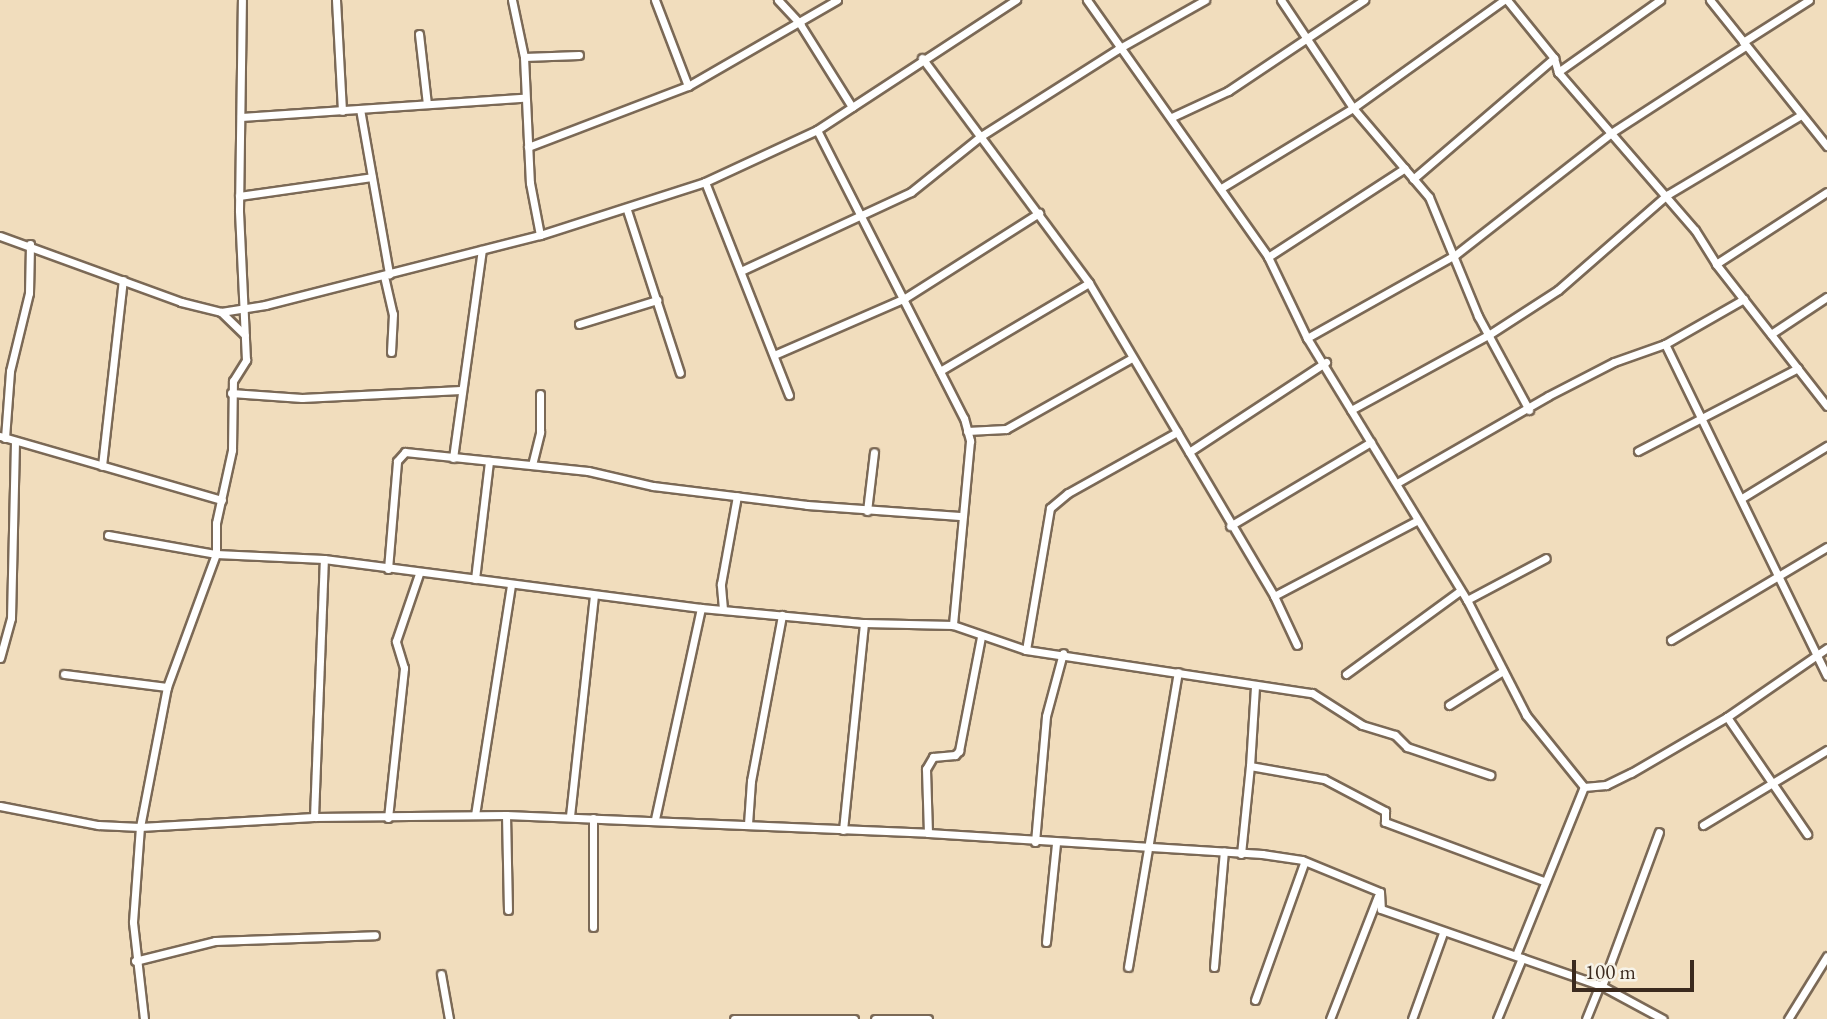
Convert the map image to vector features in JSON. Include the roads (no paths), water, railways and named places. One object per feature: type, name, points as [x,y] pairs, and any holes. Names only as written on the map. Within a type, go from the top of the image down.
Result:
[{"type":"street","points":[[144,1019],[135,961],[140,827],[167,687],[216,554],[222,500],[232,450],[233,380],[246,360],[239,196],[242,0]]},
{"type":"street","points":[[336,0],[342,111]]},
{"type":"street","points":[[512,0],[524,57],[523,98],[540,235]]},
{"type":"street","points":[[655,0],[688,86]]},
{"type":"street","points":[[778,0],[800,24],[852,107]]},
{"type":"street","points":[[528,148],[688,86],[800,24],[837,0]]},
{"type":"street","points":[[221,312],[386,275],[540,235],[627,210],[705,182],[817,130],[922,58],[1016,0]]},
{"type":"street","points":[[1087,0],[1118,49],[1223,187],[1268,257],[1307,338],[1325,362],[1416,521],[1467,600],[1526,715],[1584,787]]},
{"type":"street","points":[[743,270],[911,192],[981,136],[1118,49],[1205,0]]},
{"type":"street","points":[[1281,0],[1353,108],[1429,197],[1478,316],[1529,410]]},
{"type":"street","points":[[1172,117],[1228,90],[1364,0]]},
{"type":"street","points":[[1223,187],[1353,108],[1505,0],[1554,58],[1558,72],[1667,195],[1716,264],[1825,400]]},
{"type":"street","points":[[1558,72],[1660,0]]},
{"type":"street","points":[[1710,0],[1827,146]]},
{"type":"street","points":[[1307,338],[1455,255],[1611,133],[1809,0]]},
{"type":"street","points":[[419,34],[427,104]]},
{"type":"street","points":[[524,57],[579,55]]},
{"type":"street","points":[[922,58],[1089,283],[1230,526],[1274,596],[1297,645]]},
{"type":"street","points":[[1413,178],[1554,58]]},
{"type":"street","points":[[241,117],[523,98]]},
{"type":"street","points":[[360,109],[393,314],[391,352]]},
{"type":"street","points":[[1352,410],[1490,334],[1558,290],[1667,195],[1801,115]]},
{"type":"street","points":[[817,130],[864,215],[967,430],[953,625]]},
{"type":"street","points":[[1268,257],[1405,168]]},
{"type":"street","points":[[239,196],[372,177]]},
{"type":"street","points":[[705,182],[743,270],[789,395]]},
{"type":"street","points":[[1716,264],[1827,192]]},
{"type":"street","points":[[627,210],[680,373]]},
{"type":"street","points":[[774,355],[905,299],[1038,213]]},
{"type":"street","points":[[0,236],[30,244],[123,280],[221,312],[246,335]]},
{"type":"street","points":[[30,244],[29,293],[10,371],[3,437],[15,443],[222,500]]},
{"type":"street","points":[[453,458],[482,250]]},
{"type":"street","points":[[102,467],[123,280]]},
{"type":"street","points":[[940,371],[1089,283]]},
{"type":"street","points":[[1771,334],[1827,297]]},
{"type":"street","points":[[1396,484],[1614,362],[1665,344],[1744,299]]},
{"type":"street","points":[[579,324],[657,300]]},
{"type":"street","points":[[1665,344],[1781,575],[1827,676]]},
{"type":"street","points":[[967,430],[1006,429],[1132,358]]},
{"type":"street","points":[[1189,452],[1325,362]]},
{"type":"street","points":[[1638,451],[1798,368]]},
{"type":"street","points":[[231,393],[302,398],[461,390]]},
{"type":"street","points":[[532,465],[540,432],[540,394]]},
{"type":"street","points":[[1026,650],[1050,508],[1068,492],[1177,432]]},
{"type":"street","points":[[1230,526],[1371,442]]},
{"type":"street","points":[[0,658],[11,618],[15,443]]},
{"type":"street","points":[[1742,498],[1827,446]]},
{"type":"street","points":[[388,569],[399,457],[405,452],[532,465],[737,496],[867,511],[960,516]]},
{"type":"street","points":[[867,511],[874,452]]},
{"type":"street","points":[[475,579],[489,461]]},
{"type":"street","points":[[723,609],[721,584],[737,496]]},
{"type":"street","points":[[1274,596],[1416,521]]},
{"type":"street","points":[[108,535],[216,554],[324,559],[511,586],[701,608],[864,623],[953,625],[981,637],[1026,650],[1063,653],[1255,687],[1312,693],[1362,725],[1395,735],[1407,747],[1490,775]]},
{"type":"street","points":[[1671,640],[1827,547]]},
{"type":"street","points":[[1467,600],[1546,558]]},
{"type":"street","points":[[314,817],[324,559]]},
{"type":"street","points":[[388,818],[404,668],[396,641],[419,574]]},
{"type":"street","points":[[475,815],[511,586]]},
{"type":"street","points":[[1346,674],[1460,591]]},
{"type":"street","points":[[570,816],[594,596]]},
{"type":"street","points":[[655,819],[701,608]]},
{"type":"street","points":[[748,824],[751,781],[782,615]]},
{"type":"street","points":[[843,830],[864,623]]},
{"type":"street","points":[[928,833],[926,769],[933,757],[955,755],[960,751],[981,637]]},
{"type":"street","points":[[1584,787],[1606,785],[1631,773],[1727,717],[1827,648]]},
{"type":"street","points":[[1035,842],[1046,716],[1063,653]]},
{"type":"street","points":[[1449,705],[1503,671]]},
{"type":"street","points":[[1128,967],[1145,849],[1155,826],[1178,672]]},
{"type":"street","points":[[64,674],[167,687]]},
{"type":"street","points":[[1241,854],[1255,687]]},
{"type":"street","points":[[1727,717],[1807,834]]},
{"type":"street","points":[[1703,825],[1827,750]]},
{"type":"street","points":[[1250,766],[1324,779],[1385,811],[1385,822],[1544,881]]},
{"type":"street","points":[[1497,1019],[1544,881],[1584,787]]},
{"type":"street","points":[[0,806],[97,825],[140,827],[314,817],[506,815],[655,819],[928,833],[1056,844],[1241,854],[1304,863],[1380,892]]},
{"type":"street","points":[[506,815],[509,910]]},
{"type":"street","points":[[593,818],[593,927]]},
{"type":"street","points":[[1586,1019],[1659,832]]},
{"type":"street","points":[[1046,942],[1056,844]]},
{"type":"street","points":[[1214,967],[1223,852]]},
{"type":"street","points":[[1255,999],[1304,863]]},
{"type":"street","points":[[1380,892],[1381,909],[1443,933],[1601,986],[1663,1019]]},
{"type":"street","points":[[1331,1019],[1380,892]]},
{"type":"street","points":[[1412,1019],[1443,933]]},
{"type":"street","points":[[135,961],[215,941],[286,935],[375,935]]},
{"type":"street","points":[[1788,1019],[1827,956]]},
{"type":"street","points":[[441,974],[449,1019]]},
{"type":"street","points":[[734,1019],[854,1019]]},
{"type":"street","points":[[875,1019],[928,1019]]}]
